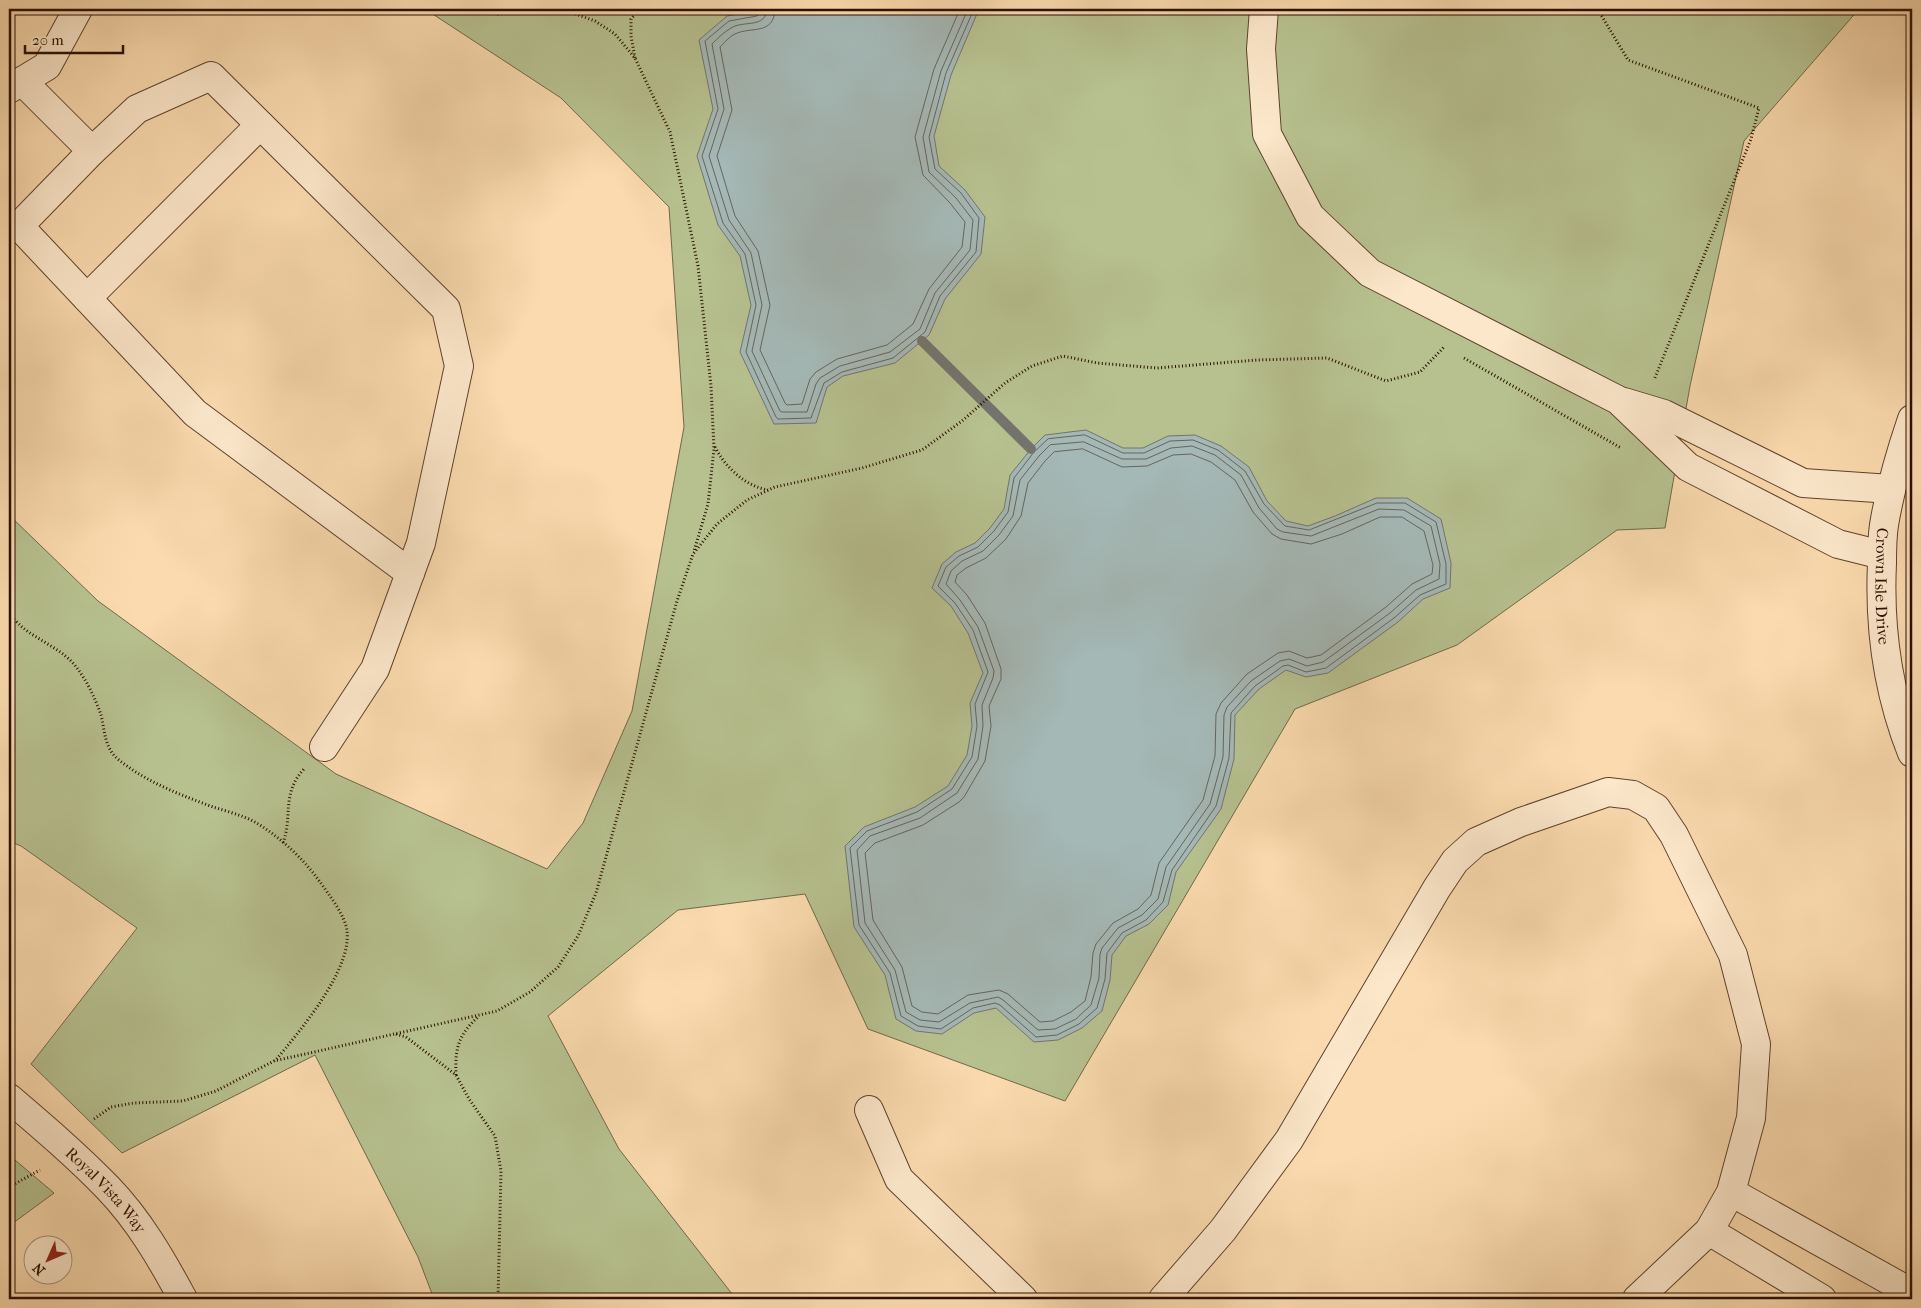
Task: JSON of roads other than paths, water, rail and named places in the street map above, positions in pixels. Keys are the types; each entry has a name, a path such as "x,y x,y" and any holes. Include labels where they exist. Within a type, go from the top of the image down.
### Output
{"street":[{"path":"78,9 47,66 16,85 92,151"},
{"path":"1264,9 1261,49 1267,134 1310,216 1370,273 1618,400 1664,414 1803,483 1891,489"},
{"path":"324,747 375,669 422,543 459,366 446,309 211,76 137,109 92,151 19,226 195,413 410,573"},
{"path":"87,298 260,125"},
{"path":"1618,400 1688,467 1838,544 1882,555"},
{"name":"Crown Isle Drive","path":"1912,419 1897,460 1883,527 1881,588 1886,659 1904,731 1912,753"},
{"path":"1163,1299 1223,1230 1289,1140 1437,888 1456,861 1476,842 1521,822 1608,792 1633,795 1656,808 1674,836 1733,955 1756,1044 1751,1118 1731,1192 1709,1231 1637,1299"},
{"name":"Royal Vista Way","path":"9,1098 64,1145 110,1189 154,1247 183,1299"},
{"path":"869,1110 899,1179 1023,1299"},
{"path":"1731,1192 1912,1294"},
{"path":"1709,1231 1822,1299"}],"water":[{"path":"769,9 979,9 951,75 934,136 939,166 965,190 985,217 981,254 945,299 929,335 895,363 843,376 827,387 816,423 774,424 740,352 751,305 740,256 718,225 697,156 713,109 699,40 727,16"},
{"path":"1086,430 1123,448 1143,448 1168,436 1195,435 1221,446 1249,467 1267,501 1286,521 1308,526 1376,498 1407,498 1441,519 1451,563 1450,588 1423,599 1398,622 1328,673 1306,677 1286,670 1259,689 1235,715 1234,759 1221,809 1176,872 1168,905 1149,924 1126,936 1112,955 1110,980 1102,1011 1082,1028 1058,1040 1034,1042 996,1008 974,1013 942,1034 916,1031 896,1019 885,975 854,927 845,846 864,827 915,807 948,786 967,755 972,726 970,703 983,673 968,633 951,606 932,588 942,564 956,552 975,543 990,528 1004,509 1010,475 1031,449 1045,435"}],"waterway":[{"path":"922,341 1031,449"}]}
